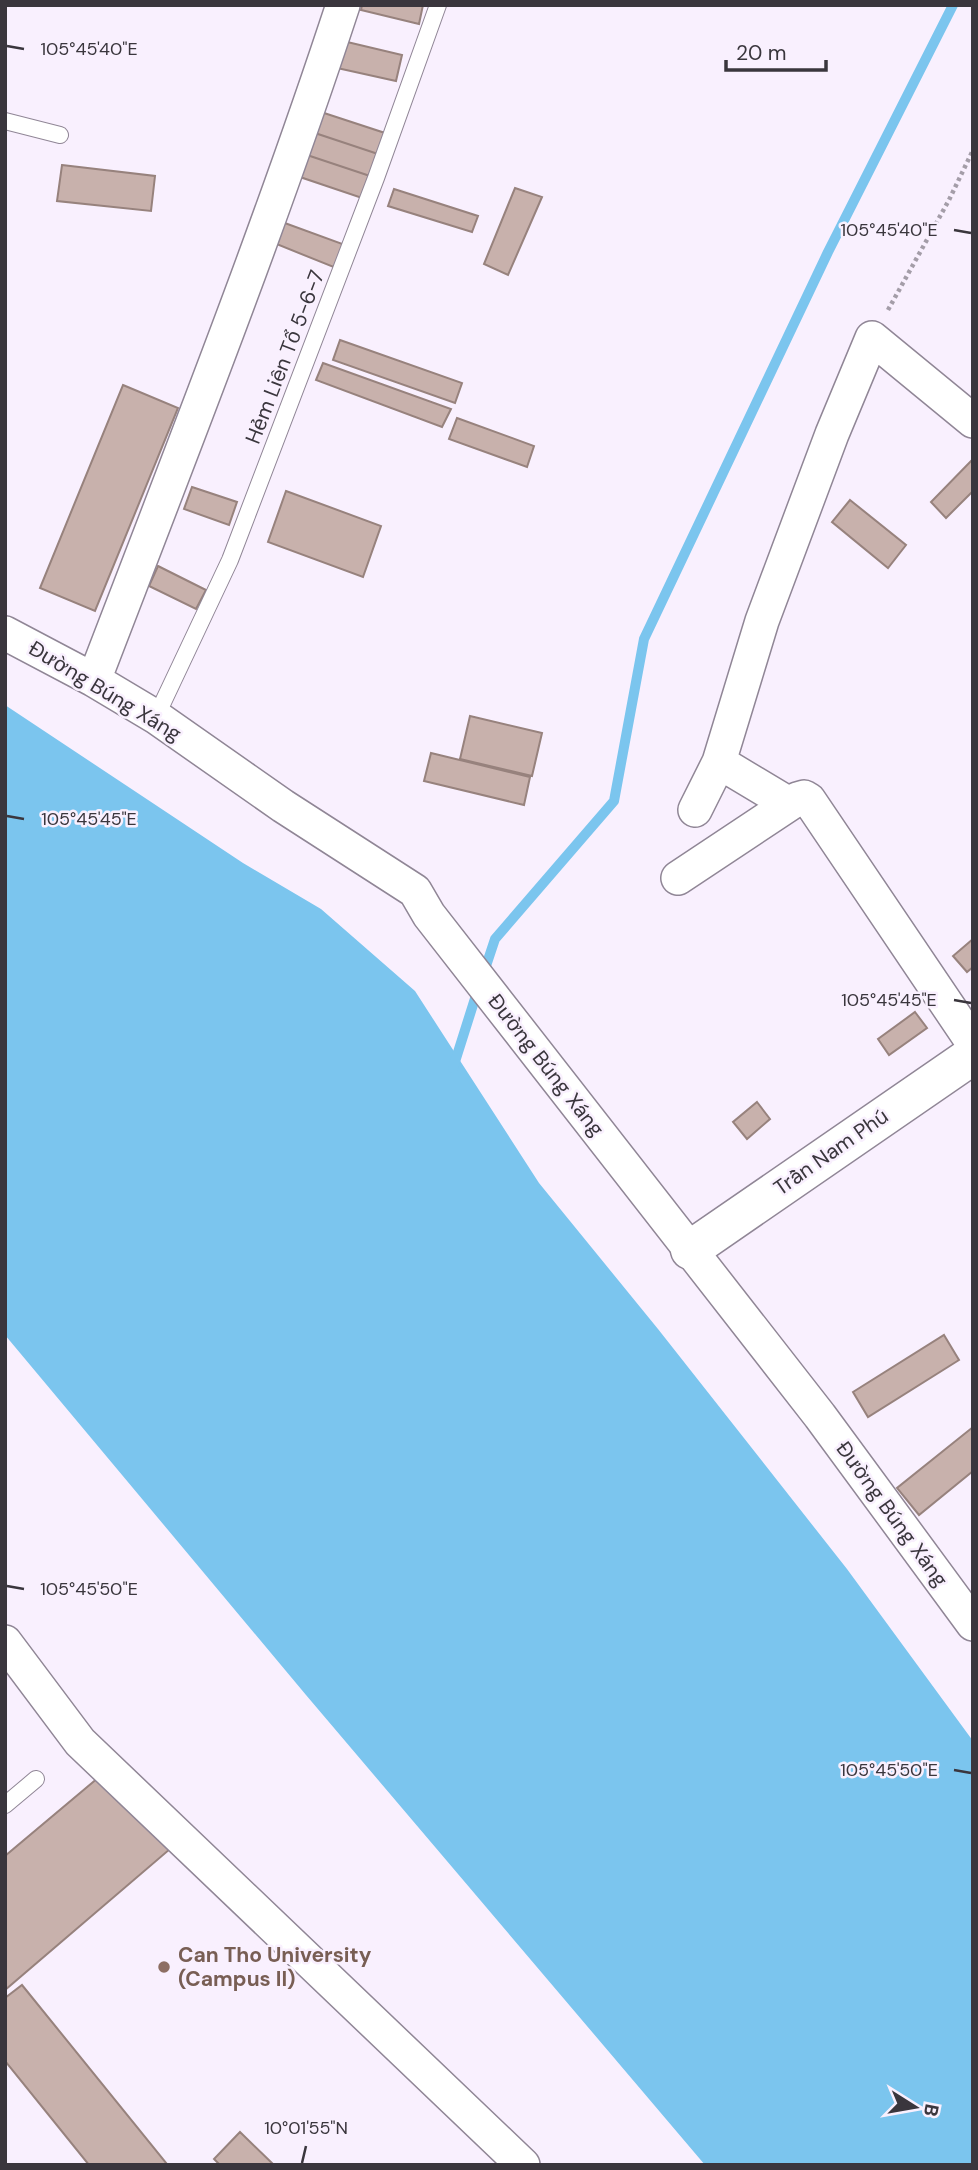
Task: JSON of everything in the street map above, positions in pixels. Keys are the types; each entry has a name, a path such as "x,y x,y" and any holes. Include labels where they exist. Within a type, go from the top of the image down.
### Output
{"street":[{"path":"94,680 236,310 343,5"},
{"path":"695,810 719,762 762,621 832,434 872,338 973,421"},
{"name":"Đường Búng Xáng","path":"5,633 94,680 156,717 283,806 415,891 429,915 820,1416 973,1623"},
{"path":"719,762 789,804"},
{"path":"678,878 789,804 804,797 809,800 973,1043"},
{"name":"Trần Nam Phú","path":"690,1250 973,1055"},
{"path":"5,1642 80,1742 523,2165"}],"lane":[{"name":"Hẻm Liên Tổ 5-6-7","path":"156,717 230,560 376,178 438,5"},
{"path":"5,121 60,135"},
{"path":"5,1805 36,1779"}],"path":[{"path":"872,338 949,201 973,150"}],"water":[{"path":"5,705 243,863 321,909 415,991 539,1183 847,1569 973,1741 973,2165 705,2165 5,1335"}],"building":[{"path":"362,5 423,5 419,24 361,10"},
{"path":"343,41 402,55 396,81 337,68"},
{"path":"321,112 388,134 381,155 315,133"},
{"path":"315,133 381,155 373,177 307,155"},
{"path":"307,155 373,177 365,199 300,177"},
{"path":"62,165 155,176 151,211 57,201"},
{"path":"515,188 542,197 508,275 484,264"},
{"path":"394,189 478,216 472,232 388,206"},
{"path":"282,222 348,246 341,270 274,243"},
{"path":"340,340 462,383 455,403 333,360"},
{"path":"323,363 451,409 442,427 316,380"},
{"path":"123,385 178,408 95,611 40,588"},
{"path":"457,418 534,446 527,467 449,439"},
{"path":"973,459 973,491 946,518 931,502"},
{"path":"192,487 237,502 229,525 184,509"},
{"path":"286,491 381,526 363,577 268,542"},
{"path":"850,500 906,545 888,568 832,522"},
{"path":"158,566 206,590 196,609 149,586"},
{"path":"470,716 542,733 532,776 460,759"},
{"path":"431,753 530,777 524,805 424,781"},
{"path":"973,939 973,967 967,972 953,956"},
{"path":"915,1012 927,1028 889,1055 878,1039"},
{"path":"757,1102 770,1119 747,1139 733,1122"},
{"path":"944,1335 959,1360 868,1417 853,1392"},
{"path":"973,1427 973,1471 919,1515 897,1488"},
{"path":"105,1772 170,1849 5,1990 5,1856"},
{"path":"22,1985 167,2165 89,2165 5,2061 5,1998"},
{"path":"240,2132 274,2165 220,2165 214,2159"}],"waterway":[{"path":"483,975 495,939 614,801 644,639 828,252 953,5"},
{"path":"453,1068 478,989"}],"place":[{"name":"Can Tho University (Campus II)","path":"164,1967"}]}
